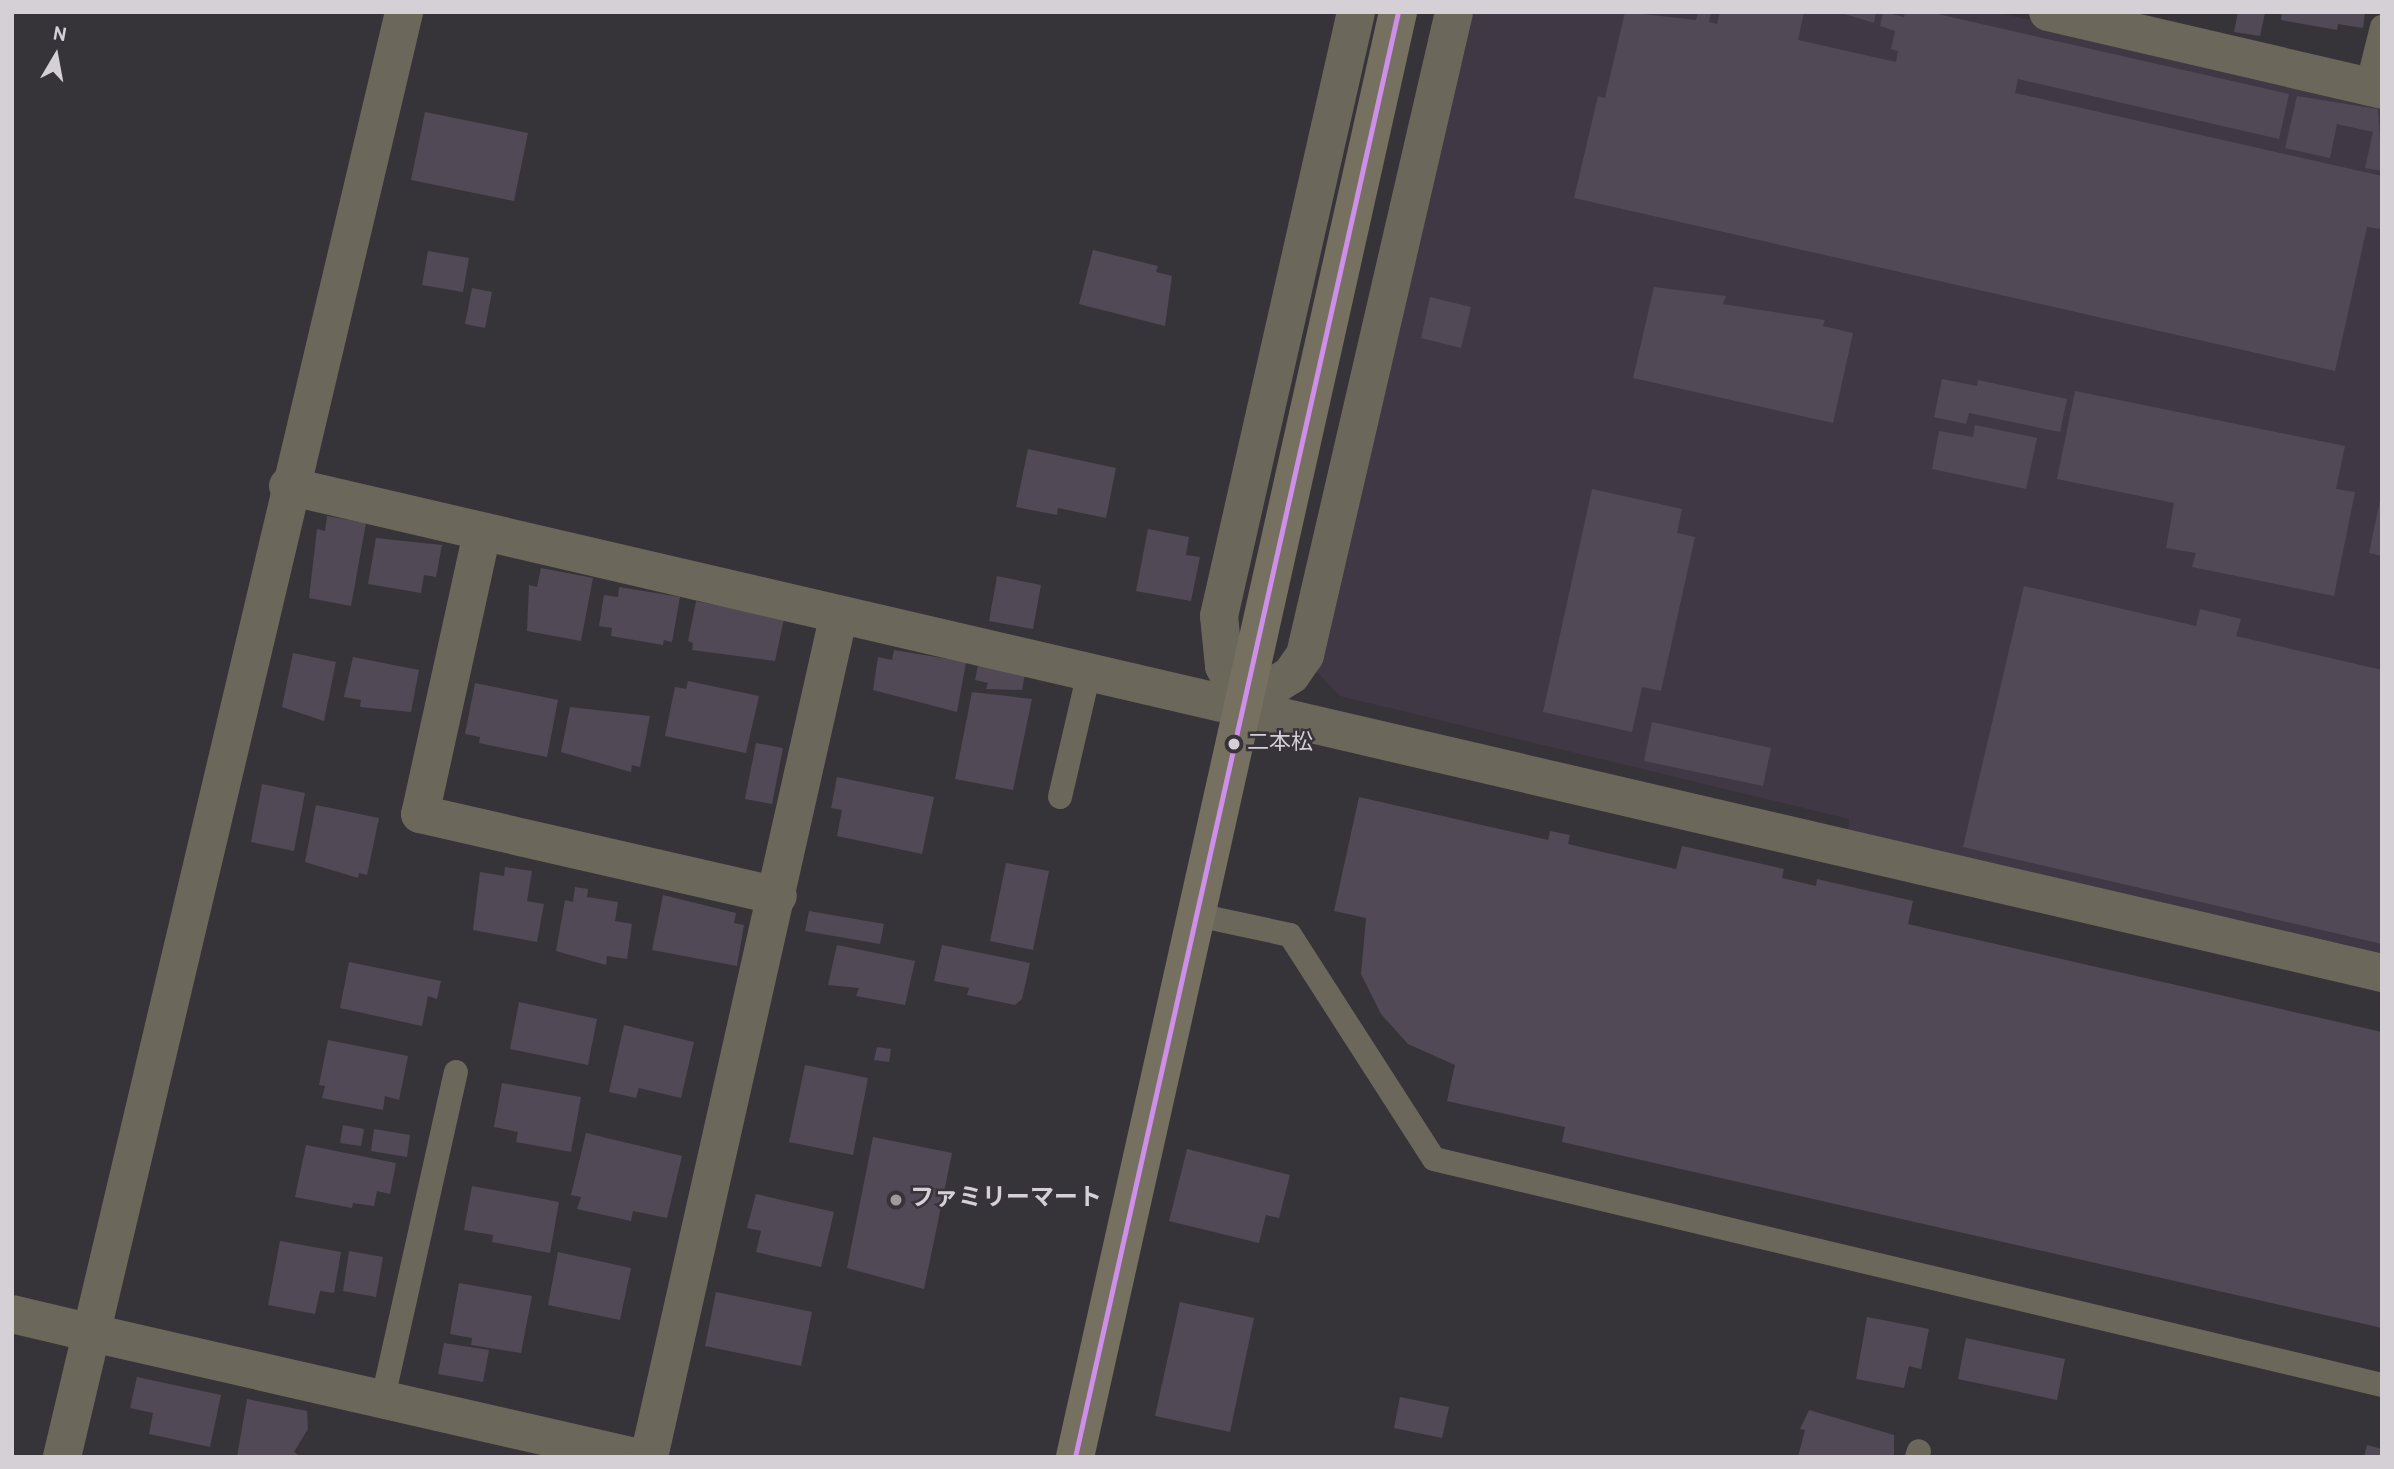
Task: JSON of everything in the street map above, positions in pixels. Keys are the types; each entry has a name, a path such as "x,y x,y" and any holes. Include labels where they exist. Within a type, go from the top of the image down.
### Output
{"main road":[{"path":"1075,1457 1398,12"}],"street":[{"path":"62,1457 88,1332 195,908 288,486 404,12"},
{"path":"1244,705 1224,666 1219,616 1356,12"},
{"path":"1244,705 1292,675 1305,655 1454,12"},
{"path":"2048,12 2143,23 2374,88"},
{"path":"288,486 838,618 1244,705 2382,973"},
{"path":"482,533 420,814 778,896"},
{"path":"649,1457 778,896 838,618"},
{"path":"12,1314 635,1457"}],"lane":[{"path":"2374,88 2382,27"},
{"path":"1060,797 1090,671"},
{"path":"1197,915 1290,935 1434,1159 2382,1385"},
{"path":"383,1398 456,1072"}],"shaded area":[{"path":"1468,12 1995,12 2382,102 2382,953 1848,830 1849,819 1340,696 1316,671"}],"building":[{"path":"1625,12 1696,20 1698,12 1711,12 1709,22 1717,24 1720,12 1804,12 1798,40 1896,62 1898,51 1891,49 1895,31 1880,26 1883,12 1904,17 1905,12 1929,12 2289,94 2279,139 2018,79 2015,93 2382,176 2382,229 2367,227 2335,371 1574,198 1598,96 1605,98"},
{"path":"1838,12 1876,12 1874,23"},
{"path":"2238,12 2265,13 2260,36 2234,32"},
{"path":"2282,12 2365,12 2363,28 2338,24 2337,30 2281,20"},
{"path":"2297,96 2378,109 2382,171 2365,168 2373,132 2337,124 2330,158 2285,148"},
{"path":"425,112 528,133 514,201 411,180"},
{"path":"1093,250 1158,266 1156,272 1172,276 1165,326 1079,304"},
{"path":"428,251 469,258 463,292 422,285"},
{"path":"1654,287 1726,296 1723,304 1825,320 1823,326 1853,333 1833,423 1633,378"},
{"path":"472,288 492,292 485,328 465,324"},
{"path":"1430,297 1471,307 1461,348 1421,338"},
{"path":"1942,379 1977,386 1978,380 2067,399 2060,432 1969,413 1966,424 1934,417"},
{"path":"2075,391 2345,446 2336,489 2355,492 2334,596 2192,567 2196,553 2166,548 2174,503 2057,479"},
{"path":"1975,425 2037,438 2026,489 1932,469 1939,431 1973,437"},
{"path":"1028,449 1116,468 1106,518 1058,508 1057,515 1016,507"},
{"path":"1592,489 1682,509 1677,533 1695,537 1661,691 1642,687 1632,732 1543,712"},
{"path":"2382,496 2382,556 2369,553"},
{"path":"327,516 366,523 351,606 309,598 317,529 325,531"},
{"path":"1148,529 1189,537 1186,555 1200,557 1191,601 1136,591"},
{"path":"376,538 442,545 436,577 424,575 421,593 368,584"},
{"path":"541,568 593,578 581,641 527,631 529,585 537,587"},
{"path":"997,576 1041,585 1033,629 989,621"},
{"path":"2024,586 2196,626 2200,609 2241,619 2236,636 2382,670 2382,944 1963,847"},
{"path":"619,587 680,597 672,642 664,640 663,645 611,636 612,628 599,626 604,595 618,597"},
{"path":"696,601 784,619 775,661 692,650 693,643 688,641"},
{"path":"894,650 966,662 957,712 873,690 878,657 892,660"},
{"path":"293,653 336,662 324,721 282,707"},
{"path":"353,657 419,670 411,712 360,707 361,700 344,697"},
{"path":"978,665 1025,674 1022,690 986,689 988,683 975,680"},
{"path":"688,681 759,696 746,753 665,736 675,687 686,689"},
{"path":"475,683 558,700 547,757 479,743 480,737 465,734"},
{"path":"972,692 1032,699 1013,790 955,779"},
{"path":"570,707 650,716 640,767 632,765 631,772 561,752"},
{"path":"1652,722 1771,748 1763,786 1644,761"},
{"path":"756,743 783,748 772,804 745,799"},
{"path":"837,777 934,797 922,854 837,836 842,810 831,808"},
{"path":"262,784 305,793 294,851 251,842"},
{"path":"1359,797 1548,840 1550,831 1570,835 1568,844 1676,869 1682,846 1784,869 1782,878 1816,886 1817,879 1913,901 1908,924 2382,1032 2382,1328 1562,1142 1565,1127 1447,1101 1455,1065 1408,1044 1381,1014 1361,974 1366,918 1334,911"},
{"path":"316,805 379,818 367,875 359,873 358,878 305,862"},
{"path":"1006,863 1049,871 1033,950 990,941"},
{"path":"505,867 532,871 527,901 544,904 537,942 473,930 480,872 504,876"},
{"path":"575,887 588,889 587,897 618,902 615,921 632,924 627,959 607,956 606,965 556,951 565,900 573,902"},
{"path":"663,895 736,913 734,923 744,925 737,966 652,950"},
{"path":"809,911 884,924 880,944 805,931"},
{"path":"837,945 915,961 905,1005 856,996 859,988 828,985"},
{"path":"942,945 1030,963 1022,999 1015,1005 967,995 969,988 934,981"},
{"path":"349,962 441,981 437,999 428,996 422,1026 340,1008"},
{"path":"519,1002 597,1019 588,1065 510,1049"},
{"path":"624,1025 694,1042 681,1098 639,1088 636,1098 609,1092"},
{"path":"328,1040 408,1056 399,1100 385,1096 383,1110 322,1098 325,1086 319,1085"},
{"path":"877,1047 891,1049 889,1062 874,1060"},
{"path":"805,1065 868,1078 853,1155 789,1142"},
{"path":"502,1083 581,1097 571,1152 516,1142 518,1132 494,1127"},
{"path":"343,1125 364,1129 361,1146 340,1143"},
{"path":"374,1129 410,1135 407,1157 371,1151"},
{"path":"586,1133 682,1156 667,1218 633,1211 631,1221 577,1209 581,1197 571,1195"},
{"path":"873,1137 952,1153 924,1289 847,1268"},
{"path":"306,1145 396,1163 390,1194 377,1191 374,1206 353,1203 352,1208 295,1197"},
{"path":"1187,1149 1290,1175 1279,1218 1266,1215 1259,1243 1169,1221"},
{"path":"472,1186 559,1202 550,1253 492,1242 493,1235 464,1230"},
{"path":"756,1194 834,1212 821,1267 756,1252 761,1231 747,1228"},
{"path":"280,1241 341,1252 334,1293 320,1291 315,1314 268,1305"},
{"path":"349,1251 383,1257 376,1297 343,1291"},
{"path":"558,1252 631,1268 620,1320 548,1305"},
{"path":"459,1283 532,1296 521,1353 471,1345 472,1338 450,1334"},
{"path":"716,1292 812,1312 801,1366 705,1346"},
{"path":"1180,1302 1254,1318 1230,1432 1155,1416"},
{"path":"1867,1317 1929,1329 1921,1369 1909,1366 1904,1388 1856,1379"},
{"path":"1966,1338 2065,1359 2057,1400 1958,1379"},
{"path":"444,1343 489,1350 483,1382 438,1374"},
{"path":"137,1377 221,1395 210,1447 149,1434 153,1413 130,1408"},
{"path":"1400,1397 1449,1407 1442,1438 1394,1428"},
{"path":"247,1399 307,1411 308,1429 294,1452 301,1457 237,1457"},
{"path":"1809,1410 1894,1435 1894,1457 1798,1457 1805,1430 1800,1429"},
{"path":"2367,1445 2382,1449 2382,1457 2364,1457"}],"transit line":[{"path":"1075,1457 1398,12"}],"place":[{"name":"二本松","path":"1234,744"},
{"name":"ファミリーマート","path":"896,1200"}]}
